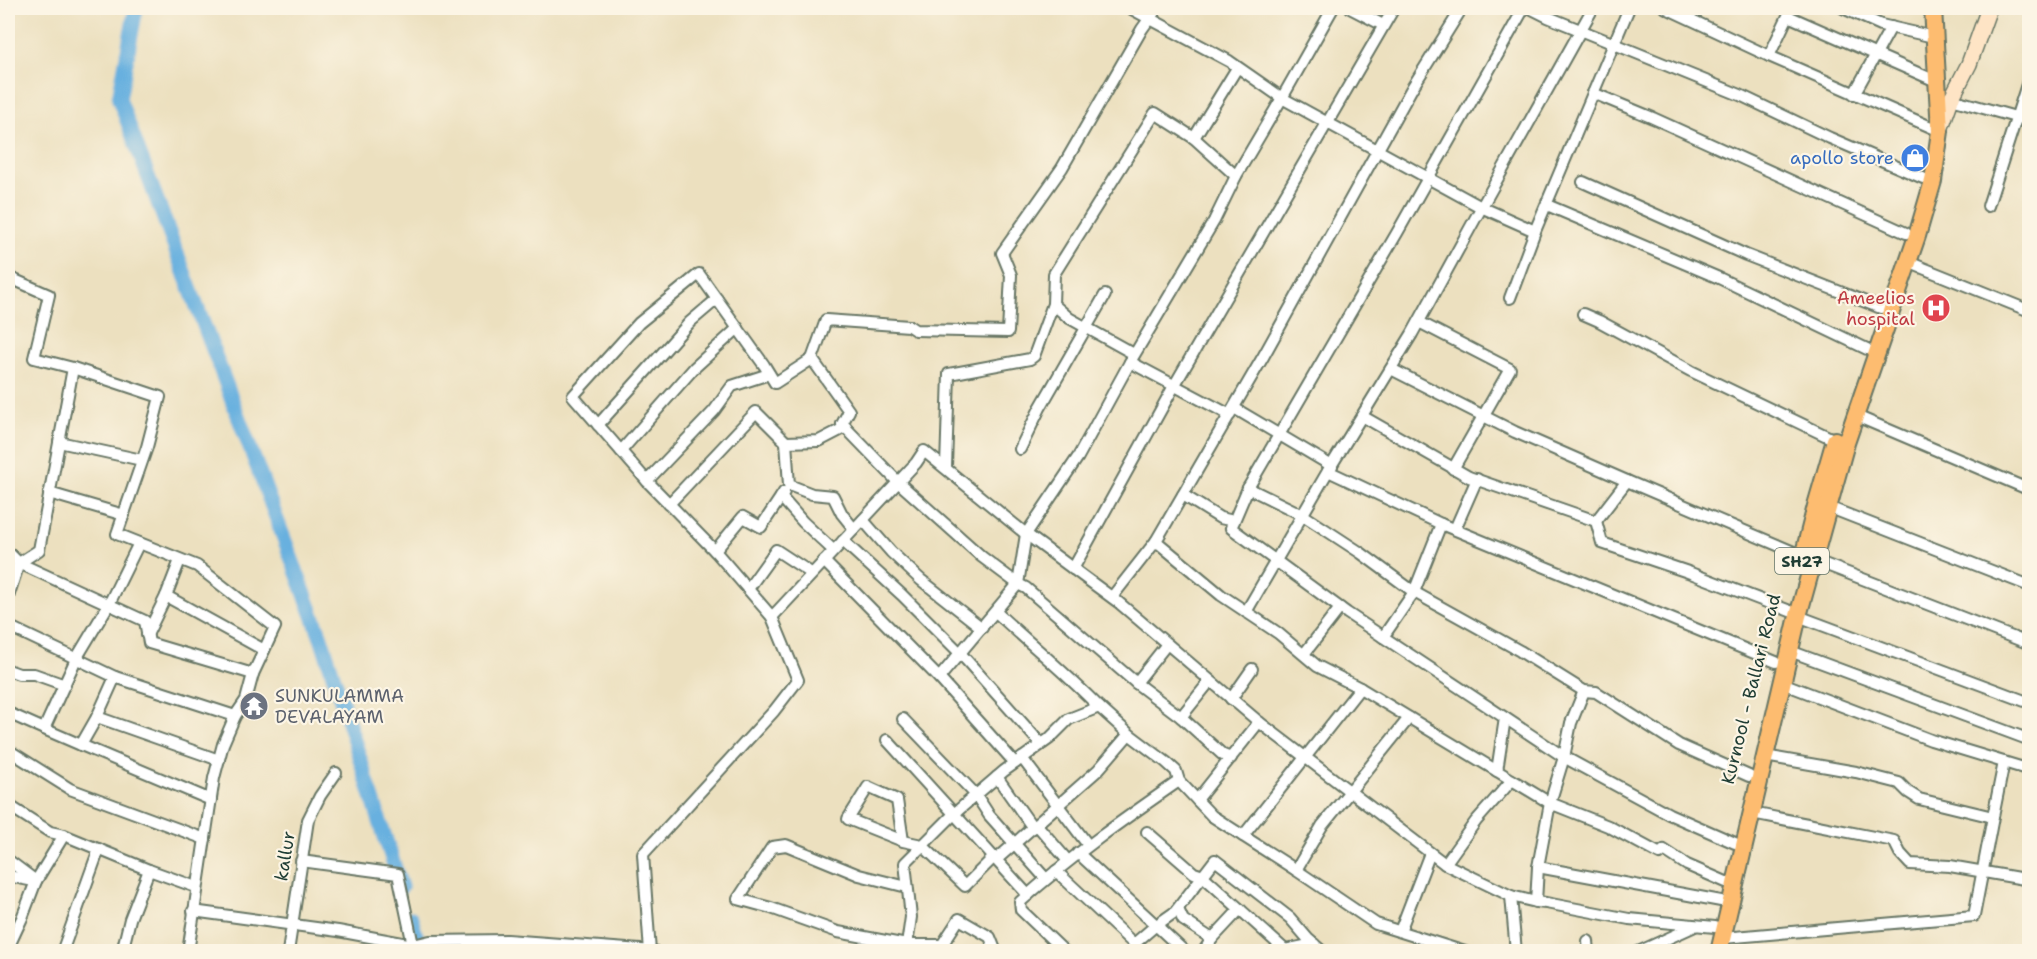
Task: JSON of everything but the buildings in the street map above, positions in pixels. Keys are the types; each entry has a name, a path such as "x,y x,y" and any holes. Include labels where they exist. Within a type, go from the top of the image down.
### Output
{"main road":[{"name":"Kurnool - Ballari Road","path":"1808,558 1828,507 1854,415 1908,262 1933,181 1940,131 1933,8"},
{"path":"1940,131 1951,99 1969,64 1989,8"},
{"name":"Kurnool - Ballari Road","path":"1719,939 1721,901 1749,776 1776,662 1794,614 1835,440 1940,131"},
{"name":"Kurnool - Ballari Road","path":"1709,951 1719,939 1752,813 1790,651 1794,614"}],"street":[{"path":"1130,8 1229,62 1282,98 1481,207 1535,231"},
{"path":"193,912 338,931 411,948 430,941 507,940 652,951 642,854 774,711 798,680 772,617 715,551 647,481 573,396 639,323 699,274 775,383 812,359 826,320 909,326 915,330 1008,332 1011,275 1002,253 1062,168 1142,29 1157,8"},
{"path":"939,678 1018,584 1026,534 1078,457 1132,358 1214,221 1236,176 1334,8"},
{"path":"1350,8 1383,26"},
{"path":"1073,569 1174,386 1394,8"},
{"path":"1112,597 1156,541 1232,412 1412,88 1462,8"},
{"path":"1524,8 1248,489 1231,528 1340,608 1564,757 1669,814 1735,843"},
{"path":"1530,8 1740,95 1830,138 1923,178"},
{"path":"1246,612 1419,322 1593,8"},
{"path":"1510,298 1535,231 1629,8"},
{"path":"1666,8 1940,131"},
{"path":"1843,8 1881,25 1934,37"},
{"path":"1769,56 1788,16 1936,81"},
{"path":"1854,94 1891,27"},
{"path":"1194,138 1237,68"},
{"path":"1988,206 2030,75"},
{"path":"1593,93 1906,233"},
{"path":"1951,99 2030,121"},
{"path":"946,467 949,374 1030,359 1034,356 1053,304 1054,274 1155,113 1194,138 1236,176"},
{"path":"1583,182 1746,255 1881,308"},
{"path":"1547,205 1719,278 1867,349"},
{"path":"1908,262 2030,311"},
{"path":"8,277 49,295 34,358 73,368 160,398 117,534 197,566 275,627 253,674 246,700 235,716 223,744 196,887 188,951"},
{"path":"1020,449 1040,408 1105,295"},
{"path":"598,425 690,322 717,299"},
{"path":"1053,304 1069,318 1174,386 1279,435 1330,469 1441,524 1776,662"},
{"path":"1583,314 1691,371 1835,440"},
{"path":"1419,322 1510,369 1453,469"},
{"path":"621,451 694,368 738,328"},
{"path":"812,359 849,411 842,423 898,482 982,557 1026,588 1136,683 1181,717 1215,749 1231,759"},
{"path":"8,597 19,563 39,550 73,368"},
{"path":"1391,369 1515,432 1627,481 1808,558 2030,644"},
{"path":"647,481 714,411 732,387 770,374"},
{"path":"669,504 756,412 786,442 789,485 761,527 743,517 715,551"},
{"path":"1854,415 2030,490"},
{"path":"1362,416 1453,469 1596,521"},
{"path":"786,442 819,441 846,427"},
{"path":"59,442 142,460"},
{"path":"772,617 924,451 1026,534 1112,597 1259,722 1445,864 1511,896 1629,919 1697,926 1719,939 1974,916 2004,762"},
{"path":"1455,529 1477,479"},
{"path":"1596,521 1627,481"},
{"path":"789,485 812,494 833,496 842,514 854,529"},
{"path":"1248,489 1303,515 1361,553 1414,592 1520,651 1584,691 1596,692 1679,745 1749,776"},
{"path":"49,493 124,515"},
{"path":"1183,495 1220,518 1234,521"},
{"path":"781,496 803,522 833,550"},
{"path":"1828,507 2030,586"},
{"path":"863,520 891,552 921,580 982,628"},
{"path":"1596,521 1602,543 1688,572 2030,704"},
{"path":"1383,637 1414,592 1441,524"},
{"path":"843,541 902,595 960,654 1041,744"},
{"path":"1156,541 1221,595 1278,633 1317,666 1360,688 1550,803 1608,826 1660,854 1664,850 1687,865 1726,882"},
{"path":"44,729 76,659 109,604 138,543"},
{"path":"748,589 776,550 811,573"},
{"path":"8,552 19,563 145,621 149,643 253,674"},
{"path":"147,635 180,560"},
{"path":"824,561 1018,760 1088,845"},
{"path":"166,596 264,650"},
{"path":"1304,654 1340,608"},
{"path":"996,612 1042,656 1066,673 1129,734 1176,771 1179,781 1212,816 1376,924 1465,951"},
{"path":"8,626 116,676 235,716"},
{"path":"1136,683 1167,644"},
{"path":"1790,651 2030,740"},
{"path":"1231,699 1252,669"},
{"path":"8,670 18,674 34,674 65,685"},
{"path":"81,745 116,676"},
{"path":"1181,717 1210,681"},
{"path":"1782,683 1931,740 2030,770"},
{"path":"1243,836 1360,688"},
{"path":"1536,902 1539,867 1550,803 1564,757 1571,723 1584,691"},
{"path":"907,945 911,916 905,863 955,813 1018,760 1070,719 1099,707"},
{"path":"8,713 211,800"},
{"path":"97,717 219,760"},
{"path":"1296,870 1322,826 1409,718"},
{"path":"1497,771 1505,718"},
{"path":"903,719 976,795 989,815 1046,879"},
{"path":"1197,800 1259,722"},
{"path":"903,841 897,800 868,787 848,819 903,841 922,845 965,886 1098,770 1129,734"},
{"path":"887,741 1028,895"},
{"path":"8,750 70,789 205,839"},
{"path":"1765,756 1856,772 1899,783 1919,799 1993,817"},
{"name":"kallur","path":"288,951 308,820 320,796 336,773"},
{"path":"997,777 1035,826 1068,861"},
{"path":"1445,864 1476,822 1512,780"},
{"path":"1065,951 1021,910 1020,902 1088,845 1179,781"},
{"path":"8,805 50,832 64,835 196,887"},
{"path":"1752,813 1894,841 1900,854 1910,864 1950,866 2030,880"},
{"path":"1148,832 1194,873 1203,876 1285,950 1307,945 1323,951"},
{"path":"14,951 8,948 36,881 64,835"},
{"path":"907,887 859,875 786,845 772,847 738,899 838,932 907,945 942,945 959,919 990,937 996,951"},
{"path":"62,951 99,849"},
{"path":"1078,853 1155,926 1185,951"},
{"path":"1400,931 1430,853"},
{"path":"8,860 36,881"},
{"path":"1056,870 1131,948 1178,909 1215,860 1290,918 1307,945"},
{"path":"301,861 398,873 411,948"},
{"path":"1539,867 1721,901"},
{"path":"122,951 130,919 149,870"},
{"path":"8,876 36,881"},
{"path":"1511,896 1516,951"},
{"path":"1178,909 1183,920 1212,939"},
{"path":"1203,951 1240,909"},
{"path":"1638,951 1697,926"}],"waterway":[{"path":"136,8 119,99 321,637 401,887"},
{"path":"411,918 421,952"}],"place":[{"name":"apollo store","path":"1915,158"},
{"name":"Ameelios hospital","path":"1936,308"},
{"name":"SUNKULAMMA DEVALAYAM","path":"254,706"}]}
